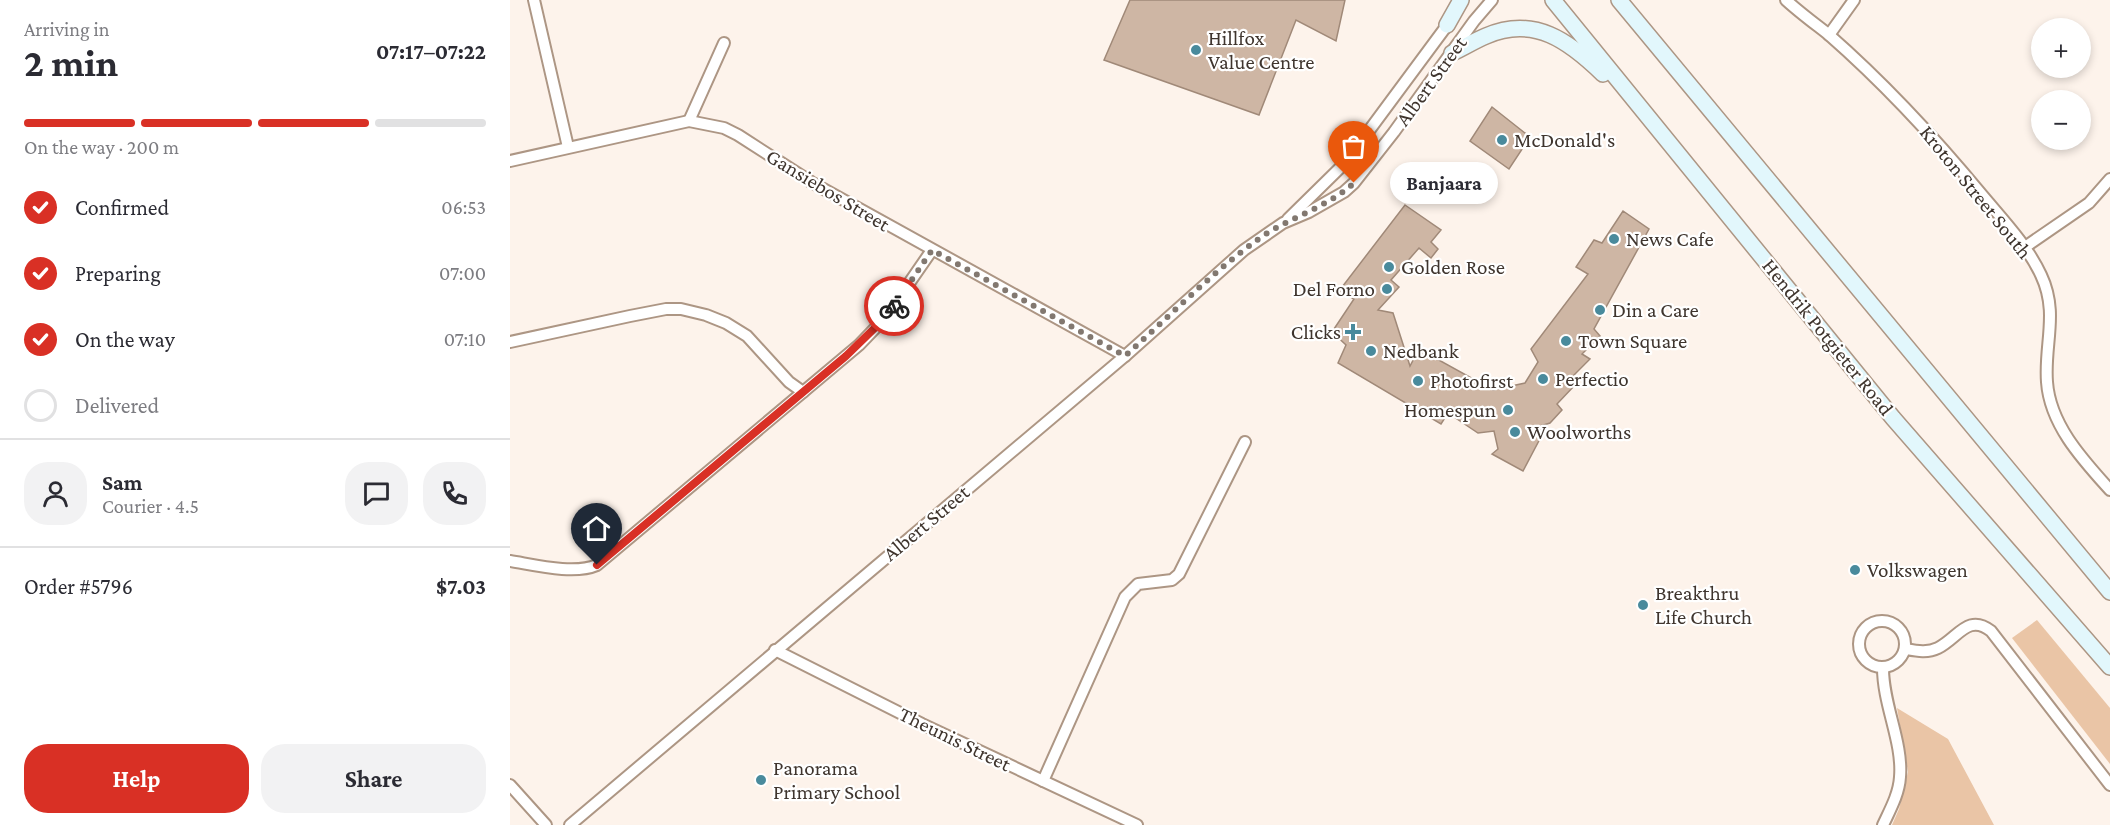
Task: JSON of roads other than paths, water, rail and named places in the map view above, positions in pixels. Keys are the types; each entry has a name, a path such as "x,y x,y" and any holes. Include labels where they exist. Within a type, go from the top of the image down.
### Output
{"main road":[{"path":"1447,25 1461,0"},
{"name":"Hendrik Potgieter Road","path":"1553,0 1893,418 2110,667"},
{"path":"1619,0 2110,592"},
{"path":"1452,53 1498,32 1522,28 1542,32 1573,47 1656,127"}],"street":[{"path":"534,0 568,147"},
{"name":"Albert Street","path":"1283,223 1345,164 1467,0"},
{"name":"Albert Street","path":"570,825 1125,356 1229,263 1261,237 1283,223 1325,204 1344,192 1354,183 1492,0"},
{"name":"Kroton Street South","path":"1786,0 1829,35 1930,132 2025,247 2042,277 2052,312 2047,383 2053,406 2062,428 2079,455 2110,490"},
{"path":"1829,35 1854,0"},
{"path":"689,121 724,43"},
{"name":"Gansiebos Street","path":"510,161 689,121 709,123 738,135 811,183 1125,356"},
{"path":"2025,247 2089,203 2110,179"},
{"path":"510,561 576,570 588,569 597,565 859,345 885,318 932,250"},
{"path":"510,342 666,309 681,309 726,323 747,336 789,382 803,392"},
{"path":"1043,781 1125,597 1138,584 1172,580 1179,574 1245,442"},
{"path":"1880,621 1894,624 1904,635 1905,649 1898,662 1883,668 1869,664 1861,653 1859,639 1867,627 1880,621"},
{"path":"1905,649 1929,651 1939,648 1968,626 1977,623 1984,625 2110,785"},
{"name":"Theunis Street","path":"775,650 922,724 1137,825"},
{"path":"1883,668 1883,683 1897,746 1900,776 1898,789 1883,825"},
{"path":"510,785 546,825"}],"place":[{"name":"Hillfox Value Centre","path":"1196,50"},
{"name":"McDonald's","path":"1502,140"},
{"name":"Banjaara","path":"1354,183"},
{"name":"News Cafe","path":"1614,239"},
{"name":"Golden Rose","path":"1389,267"},
{"name":"Del Forno","path":"1387,289"},
{"name":"Din a Care","path":"1600,310"},
{"name":"Clicks","path":"1353,332"},
{"name":"Town Square","path":"1566,341"},
{"name":"Nedbank","path":"1371,351"},
{"name":"Perfectio","path":"1543,379"},
{"name":"Photofirst","path":"1418,381"},
{"name":"Homespun","path":"1508,410"},
{"name":"Woolworths","path":"1515,432"},
{"name":"Volkswagen","path":"1855,570"},
{"name":"Breakthru Life Church","path":"1643,605"},
{"name":"Panorama Primary School","path":"761,780"}]}
